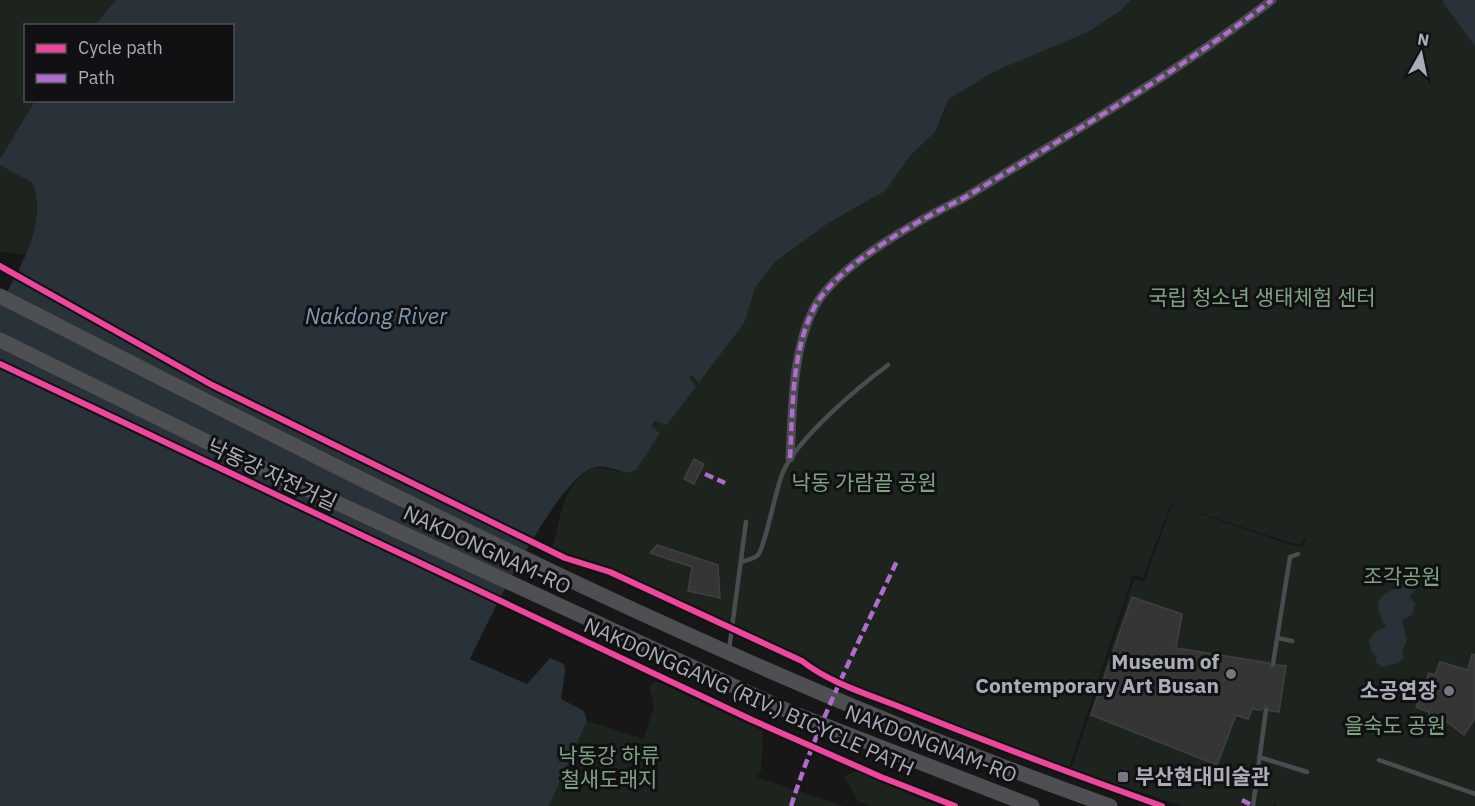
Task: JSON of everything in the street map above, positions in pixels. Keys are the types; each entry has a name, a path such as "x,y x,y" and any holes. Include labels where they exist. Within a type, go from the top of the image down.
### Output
{"main road":[{"name":"NAKDONGNAM-RO","path":"0,296 256,427 729,653 949,747 1110,806"},
{"name":"NAKDONGNAM-RO","path":"0,340 244,460 790,712 1032,806"}],"street":[{"path":"789,458 794,390 805,332 814,307 839,276 933,213 964,198 1150,85 1227,34 1272,0"}],"lane":[{"path":"741,562 756,557 762,548 768,520 789,458 840,406 888,365"},
{"path":"729,653 747,522"},
{"path":"1273,664 1290,557 1298,554"},
{"path":"1278,638 1292,641"},
{"path":"1253,806 1266,710"},
{"path":"1259,757 1307,772"},
{"path":"1379,760 1475,794"}],"green space":[{"path":"0,0 116,0 96,24 24,24 24,102 34,102 0,159"},
{"path":"1131,0 1475,0 1475,806 1275,806 1276,800 1273,806 1182,806 1071,769 1134,579 1144,582 1172,504 1288,544 1303,547 1306,539 1309,539 1305,538 1301,545 1290,543 1171,503 1143,578 1133,575 1069,768 1031,764 807,671 798,664 604,574 549,555 563,506 573,485 594,467 628,473 636,470 660,433 651,426 655,421 667,425 696,387 689,377 692,374 700,383 743,323 756,286 775,262 827,224 874,198 892,182 911,155 928,139 941,121 949,99 995,70 1088,32 1120,11"},
{"path":"0,165 27,177 36,190 38,210 35,231 24,255 0,251"},
{"name":"낙동강 하류 철새도래지","path":"656,681 763,731 761,771 757,777 844,806 549,806 587,721 644,739 654,706 649,687"},
{"path":"856,771 938,806 871,806 858,801 844,776"}],"water":[{"name":"Nakdong River","path":"116,0 1131,0 1120,11 1088,32 995,71 949,99 935,132 911,155 885,191 827,224 775,262 756,286 744,323 699,383 692,375 689,377 696,387 667,425 655,421 651,426 660,433 636,470 628,473 605,467 592,468 577,479 560,498 524,554 470,659 527,684 550,658 564,664 561,699 584,711 587,721 549,806 0,806 0,306 29,246 37,215 37,199 33,183 0,165 0,159 34,102 234,102 234,24 96,24"},
{"path":"1443,0 1475,0 1475,46 1444,4"},
{"path":"1409,571 1417,574 1418,581 1410,597 1415,604 1412,614 1402,621 1407,640 1402,651 1404,657 1398,663 1382,667 1375,661 1377,657 1372,653 1369,640 1375,632 1386,627 1379,612 1379,602 1385,594 1399,587 1403,575"}],"building":[{"path":"694,459 704,464 694,484 684,479"},
{"path":"657,545 718,565 720,598 688,591 692,567 650,553"},
{"name":"Museum of Contemporary Art Busan","path":"1132,597 1182,614 1176,648 1269,663 1272,668 1277,665 1286,666 1279,712 1270,711 1266,706 1261,710 1252,709 1248,719 1236,715 1217,765 1091,715"},
{"name":"소공연장","path":"1472,654 1475,655 1475,718 1464,735 1447,722 1429,717 1429,712 1416,707 1429,673 1435,675 1440,662 1468,670"}],"marked path":[{"path":"790,458 794,382 801,344 814,308 840,276 881,245 964,198 1159,79 1272,0"},
{"path":"705,474 725,483"},
{"path":"791,806 826,713 897,561"},
{"path":"1242,800 1253,806"}],"cycle path":[{"path":"0,266 212,385 565,558 610,572 802,661 813,669 852,688 1033,759 1162,806"},
{"name":"낙동강 자전거길","path":"0,364 752,720 881,777 955,806"}],"place":[{"name":"Museum of Contemporary Art Busan","path":"1231,674"},
{"name":"소공연장","path":"1449,691"},
{"name":"부산현대미술관","path":"1123,777"}],"park label":[{"name":"국립 청소년 생태체험 센터","path":"1262,298"},
{"name":"낙동 가람끝 공원","path":"864,483"},
{"name":"조각공원","path":"1402,577"},
{"name":"을숙도 공원","path":"1395,726"}]}
